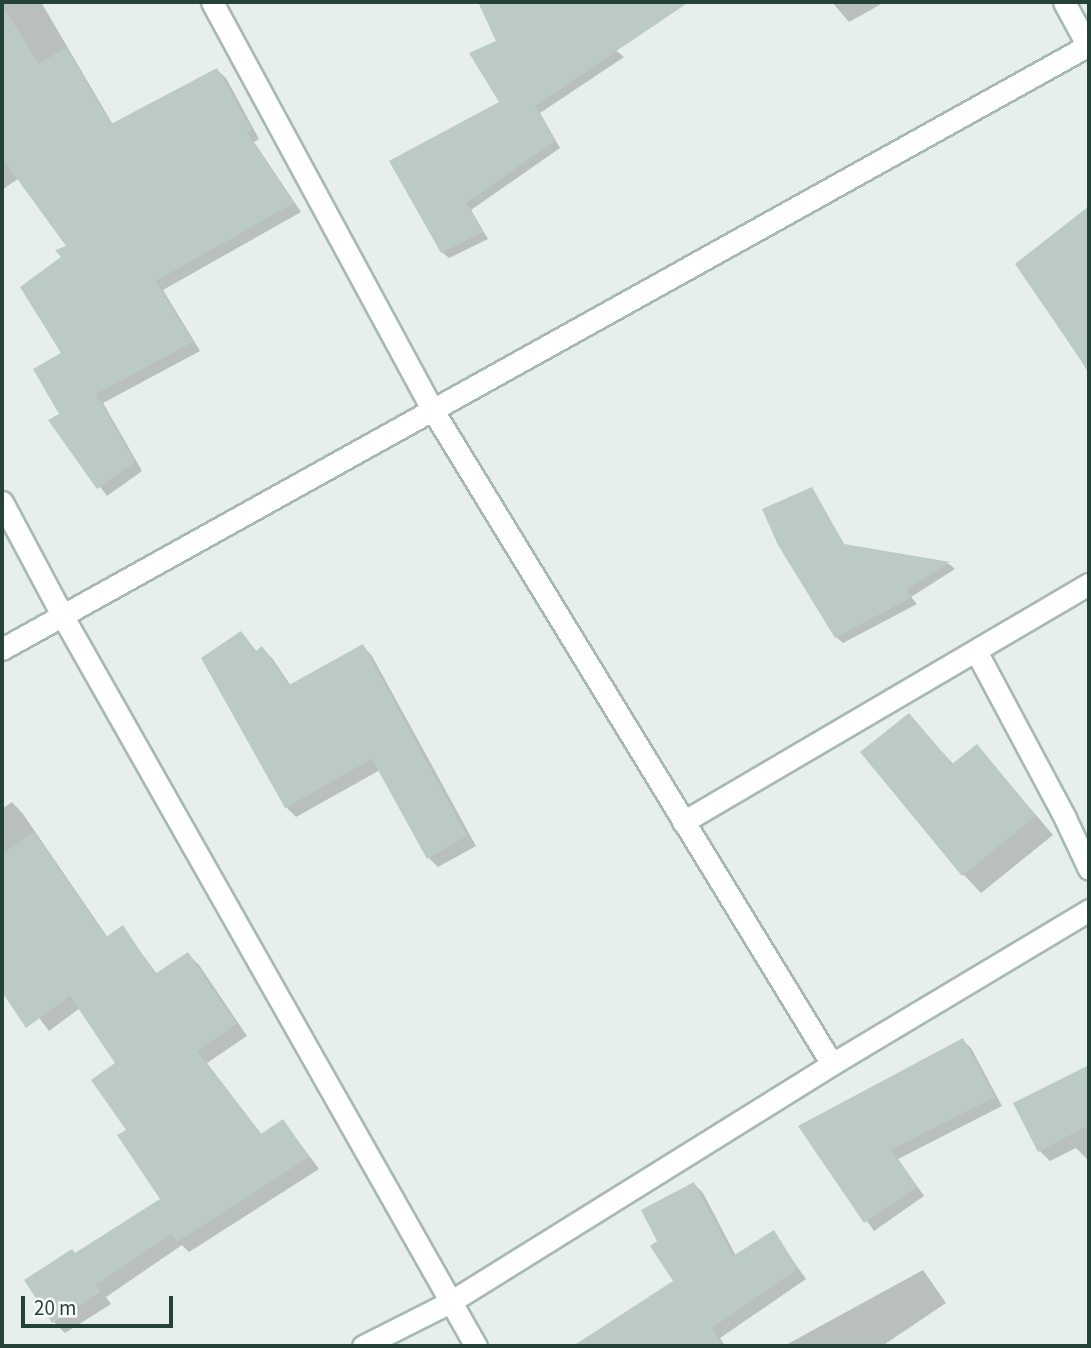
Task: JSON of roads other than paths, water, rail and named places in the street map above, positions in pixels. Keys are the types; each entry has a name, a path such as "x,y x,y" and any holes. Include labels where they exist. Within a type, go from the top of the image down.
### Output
{"street":[{"path":"212,2 432,409 832,1064"},
{"path":"2,649 1089,46 1064,2"},
{"path":"2,502 62,615 476,1346"},
{"path":"683,822 1089,584"},
{"path":"976,651 1066,818 1089,869"},
{"path":"363,1346 450,1302 832,1064 1089,909"}]}
